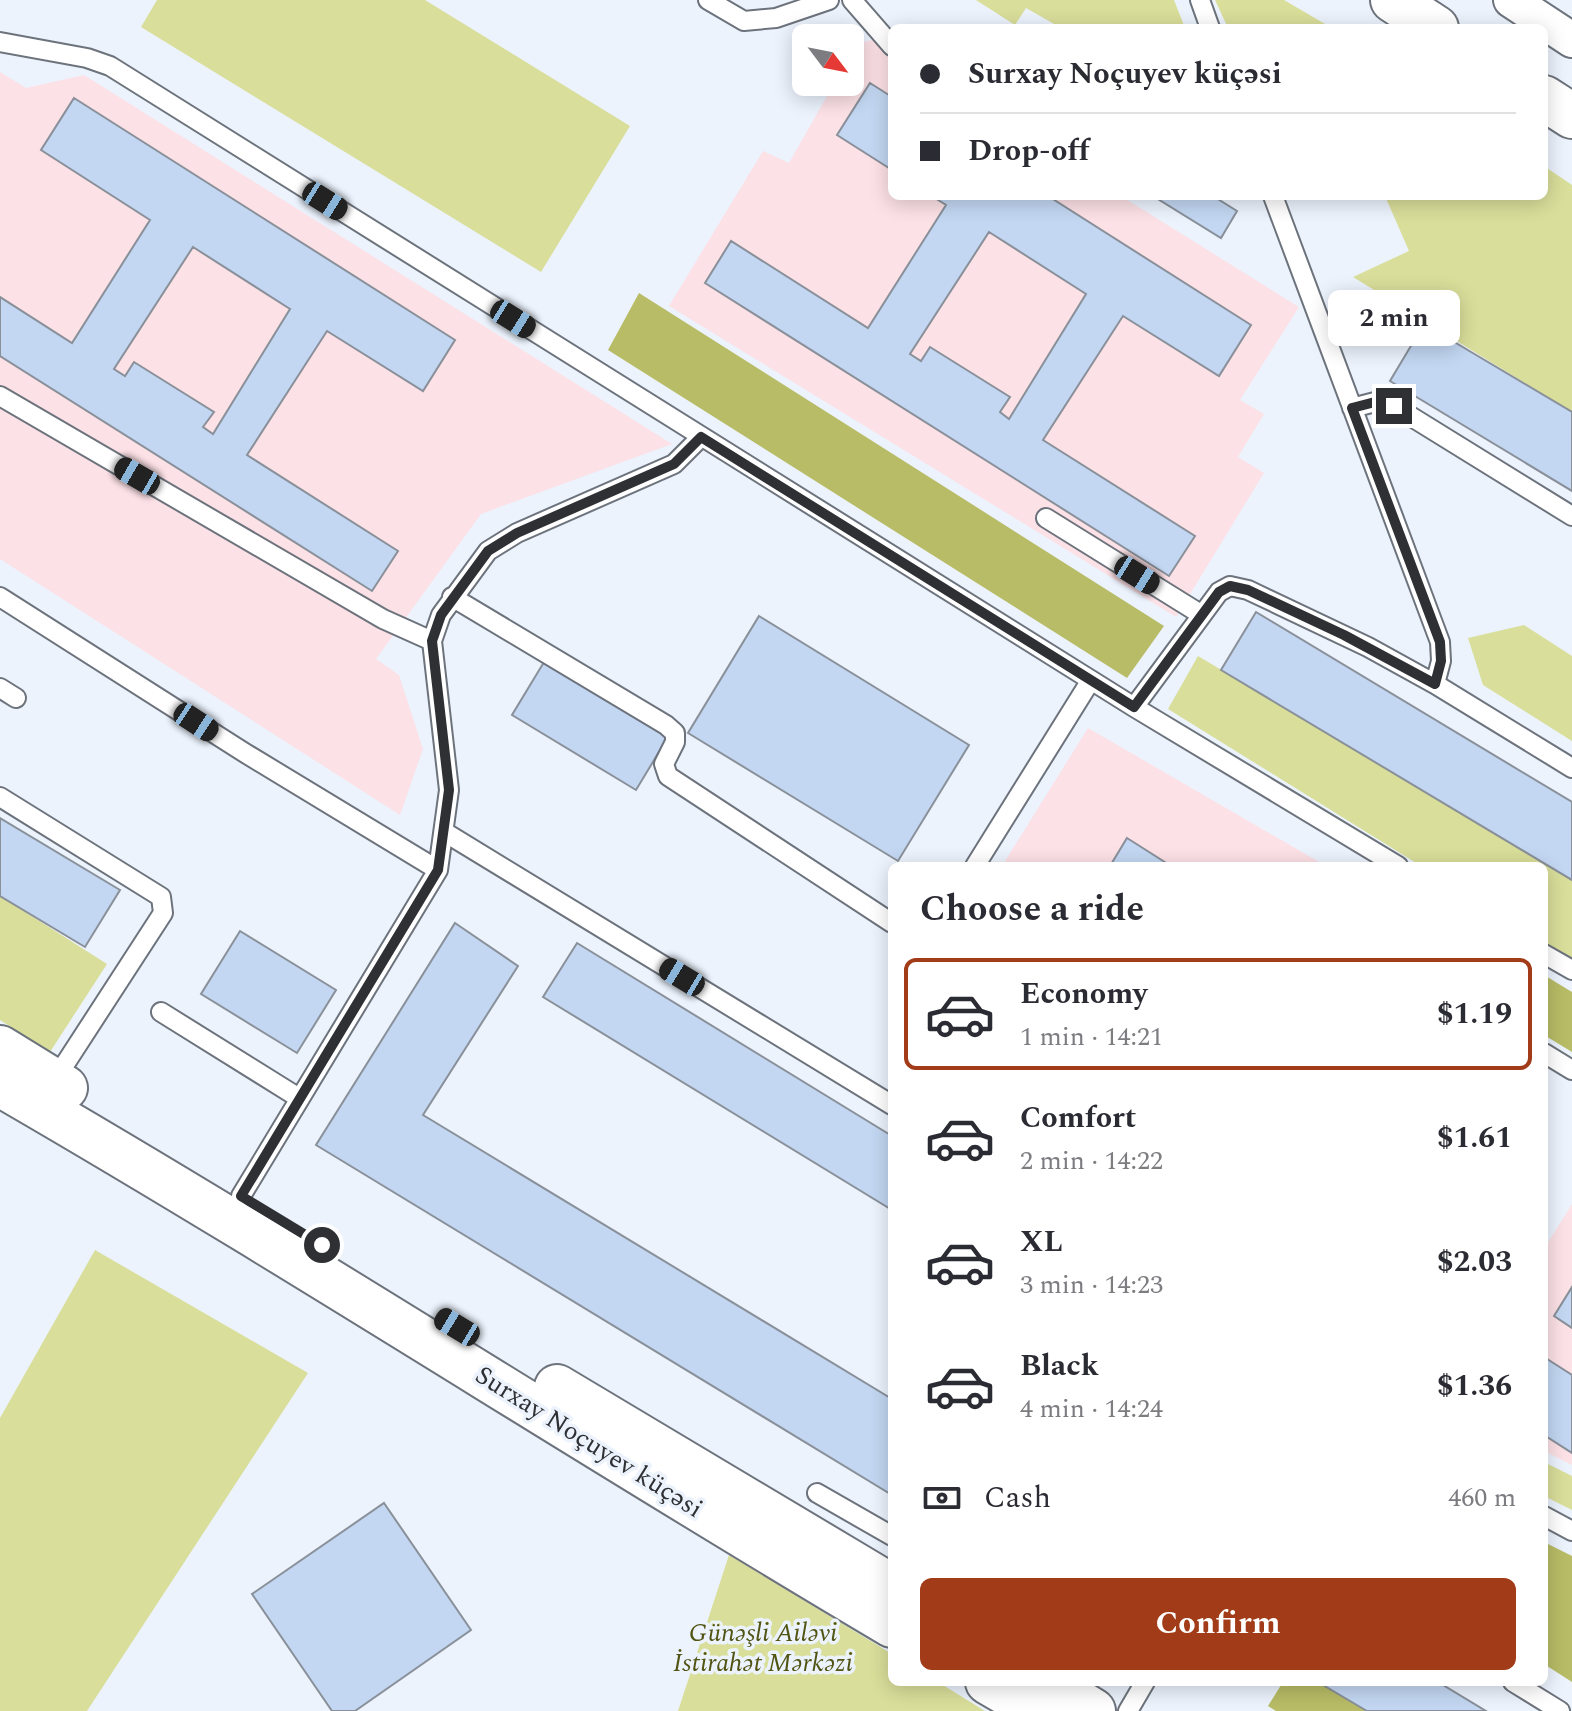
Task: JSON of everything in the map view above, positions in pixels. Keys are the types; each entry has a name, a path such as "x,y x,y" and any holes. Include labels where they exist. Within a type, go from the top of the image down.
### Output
{"street":[{"path":"1393,0 1430,24"},
{"path":"1511,0 1548,24"},
{"path":"1548,24 1572,40"},
{"path":"1548,101 1572,116"},
{"name":"Surxay Noçuyev küçəsi","path":"0,1048 888,1585"},
{"name":"Surxay Noçuyev küçəsi","path":"0,1084 225,1216 715,1520 888,1623"},
{"path":"995,1686 1038,1711"},
{"path":"1052,1686 1093,1711"}],"lane":[{"path":"708,0 744,21 776,18 829,0"},
{"path":"852,0 888,41"},
{"path":"1200,0 1209,24"},
{"path":"0,42 87,58 110,66 1134,707 1391,862"},
{"path":"1274,200 1440,642 1441,661 1435,684"},
{"path":"0,396 383,619 432,641"},
{"path":"1352,408 1375,402 1394,406 1572,516"},
{"path":"241,1196 438,870 446,833 449,790 432,641 441,615 488,551 517,533 674,464 701,437"},
{"path":"1046,518 1202,615"},
{"path":"1134,707 1219,592 1230,586 1248,590 1368,647 1572,768"},
{"path":"0,597 245,753 438,870"},
{"path":"452,597 666,725 675,733 675,742 664,764 668,776 888,920"},
{"path":"977,862 1091,680"},
{"path":"0,797 161,897 163,913 54,1081"},
{"path":"446,833 888,1103"},
{"path":"1548,956 1572,970"},
{"path":"161,1012 299,1098"},
{"path":"1548,1055 1572,1070"},
{"path":"817,1493 888,1534"},
{"path":"1548,1518 1572,1531"},
{"path":"1128,1711 1143,1686"},
{"path":"1519,1686 1560,1711"}],"shaded area":[{"path":"888,37 888,200 1127,200 1299,307 1240,400 1264,414 1238,457 1264,473 1176,617 669,306 763,151 789,163 827,96 864,96 864,42"},
{"path":"0,72 26,88 84,75 672,444 481,514 376,659 399,675 423,749 400,815 0,559"},
{"path":"1088,728 1319,862 1004,862"},
{"path":"1572,1204 1572,1465 1548,1453 1548,1243"}],"green space":[{"path":"157,0 425,0 630,126 541,272 141,27"},
{"path":"976,0 1174,0 1183,24 1054,24 1026,8 1013,24"},
{"path":"1215,0 1284,0 1325,24 1226,24"},
{"path":"1548,169 1572,185 1572,412 1353,277 1409,251 1387,200 1548,200"},
{"path":"639,293 1164,626 1127,678 608,350"},
{"path":"1524,625 1572,656 1572,741 1483,685 1468,638"},
{"path":"1198,656 1542,862 1415,862 1168,709"},
{"path":"1548,866 1572,880 1572,959 1548,944"},
{"path":"0,896 107,964 50,1052 0,1020"},
{"path":"1548,977 1572,992 1572,1052 1548,1037"},
{"path":"95,1250 308,1373 87,1711 0,1711 0,1418"},
{"path":"1548,1464 1572,1476 1572,1510 1548,1498"},
{"path":"1548,1544 1572,1556 1572,1682 1548,1667"},
{"name":"Günəşli Ailəvi İstirahət Mərkəzi","path":"729,1555 888,1652 888,1686 944,1686 985,1711 678,1711"},
{"path":"1280,1686 1325,1686 1367,1711 1276,1711 1268,1706"}],"building":[{"path":"870,83 888,94 888,167 837,135"},
{"path":"74,98 455,340 423,391 327,331 247,455 398,551 372,591 0,356 0,297 72,343 150,220 41,150","holes":["193,247 290,309 213,434 203,427 214,412 134,362 125,376 114,369"]},
{"path":"938,200 1054,200 1251,325 1219,376 1123,316 1043,440 1195,536 1169,576 705,283 731,241 868,328 946,205","holes":["989,232 1086,294 1009,419 1000,412 1010,397 930,347 921,361 910,354"]},
{"path":"1159,200 1219,200 1237,211 1221,238"},
{"path":"1424,324 1572,412 1572,491 1390,381"},
{"path":"1256,612 1572,802 1572,880 1548,866 1548,862 1542,862 1221,670"},
{"path":"759,616 969,745 898,861 688,733"},
{"path":"544,662 668,737 636,790 512,715"},
{"path":"0,818 120,890 85,947 0,896"},
{"path":"1127,838 1165,862 1112,862"},
{"path":"455,923 518,966 423,1115 888,1397 888,1493 316,1145"},
{"path":"240,931 336,990 297,1053 201,994"},
{"path":"577,943 888,1134 888,1208 543,997"},
{"path":"1572,1287 1572,1328 1554,1316"},
{"path":"1548,1360 1572,1375 1572,1453 1548,1438"},
{"path":"384,1503 471,1630 355,1711 332,1711 252,1594"},
{"path":"1325,1686 1445,1686 1486,1711 1367,1711"}],"route":[{"path":"322,1245 241,1196 438,870 446,833 449,790 432,641 441,615 457,589 488,551 517,533 674,464 701,437 1134,707 1219,592 1230,586 1248,590 1344,635 1435,684 1441,661 1440,642 1352,408 1375,402 1394,406"}]}
